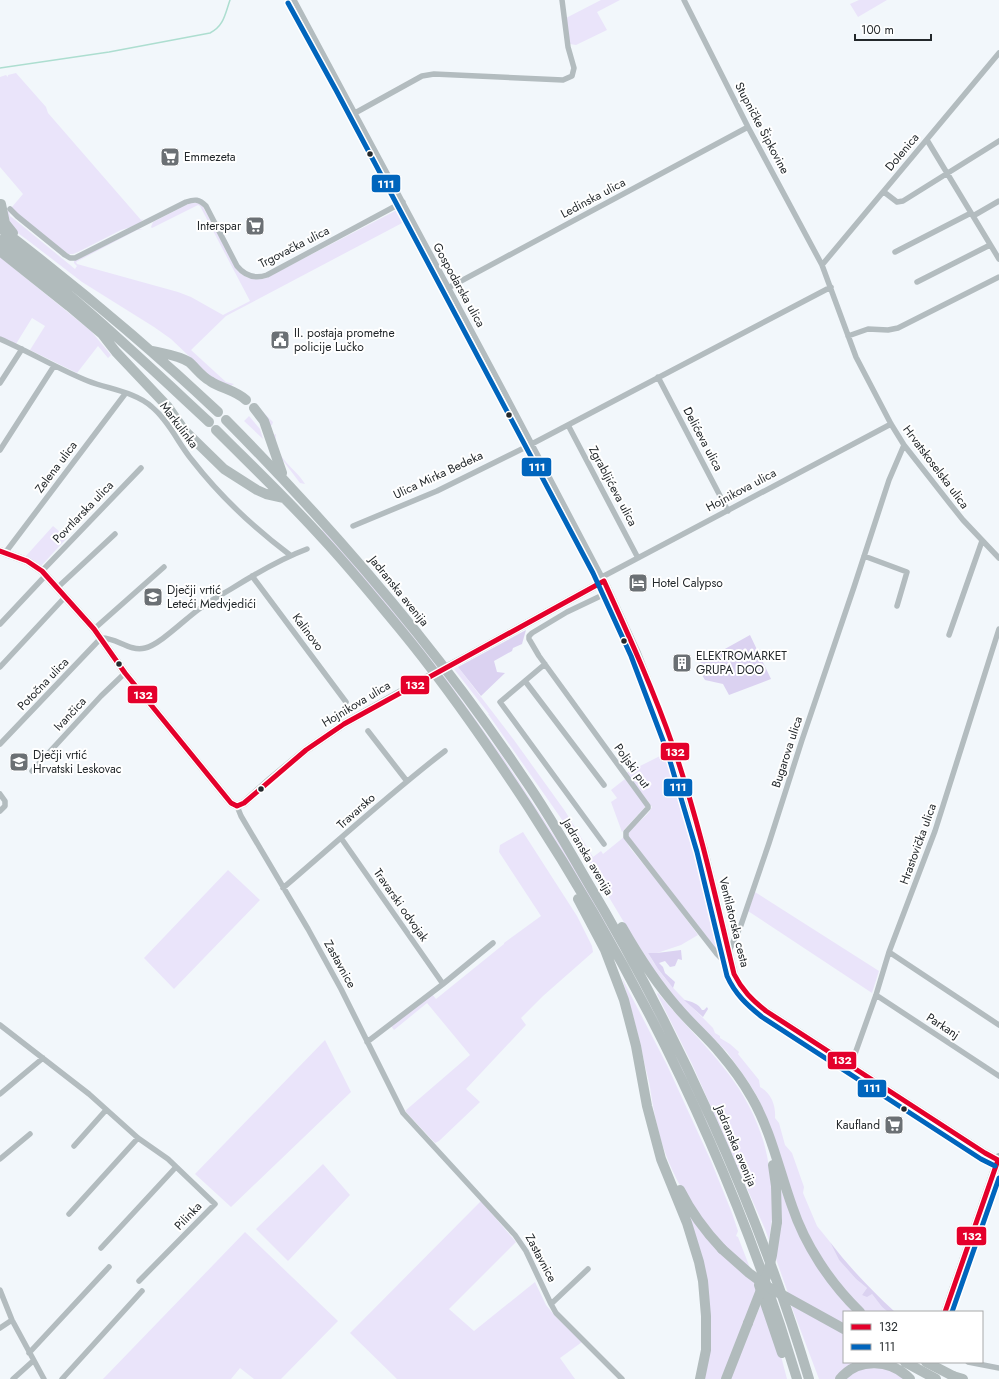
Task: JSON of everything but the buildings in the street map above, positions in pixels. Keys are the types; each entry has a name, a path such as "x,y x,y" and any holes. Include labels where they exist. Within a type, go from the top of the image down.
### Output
{"highway":[{"path":"6,207 5,223 21,244"},
{"path":"0,228 53,268 153,351 218,412"},
{"path":"0,240 73,298 126,344 209,422"},
{"path":"0,251 64,301 102,334 116,352 168,407 184,430 224,469 266,494 284,498"},
{"path":"153,351 180,357 190,363 210,382 238,393 246,400"},
{"path":"254,408 264,421 284,479"},
{"name":"Jadranska avenija","path":"226,420 284,479 356,558 418,634 474,707 521,773 547,813 600,902 654,1001 713,1122 777,1280 808,1379"},
{"name":"Jadranska avenija","path":"216,430 304,519 400,628 433,670 498,761 544,831 611,943 672,1059 714,1152 737,1210 772,1301 797,1379"},
{"path":"521,773 538,789 550,807 656,982 677,1007 720,1052 744,1086 761,1117 792,1208 806,1239 830,1277 859,1311"},
{"path":"544,831 605,950 621,993 634,1038 647,1106 661,1159 694,1242 703,1281 705,1298 706,1350 700,1379"},
{"path":"726,1379 768,1272 777,1222 775,1174 768,1139 761,1117"},
{"path":"659,1147 684,1198 695,1216 722,1249 749,1273 768,1286 843,1328"},
{"path":"746,1203 758,1220 815,1379"},
{"path":"737,1210 742,1235 790,1379"},
{"path":"840,1379 853,1367 870,1363 884,1364 896,1368 910,1379"},
{"path":"907,1363 936,1379"},
{"path":"928,1363 958,1377"}],"main road":[{"path":"3,552 27,561 44,573 101,638"},
{"name":"Ventilatorska cesta","path":"603,579 637,653 674,749 704,850 728,953 740,988 750,999 800,1033 985,1153 998,1158"},
{"name":"Hojnikova ulica","path":"237,806 244,803 294,759 325,736 357,716 464,658 603,579"},
{"name":"Zastavnice","path":"101,638 125,673 231,803 237,806"},
{"path":"945,1311 998,1158"},
{"path":"935,1363 936,1379"}],"street":[{"name":"Gospodarska ulica","path":"294,0 603,579"},
{"path":"355,113 422,76 434,74 563,80 570,78 574,68 568,48 562,0"},
{"name":"Stupničke Šipkovine","path":"684,0 748,128 822,265"},
{"name":"Dolenica","path":"822,265 999,53"},
{"name":"Ledinska ulica","path":"448,288 748,128"},
{"path":"927,140 999,258"},
{"path":"884,192 897,202 902,201 948,174 999,141"},
{"name":"Trgovačka ulica","path":"6,207 65,255 70,258 75,258 186,202 196,199 206,206 237,266 241,271 248,275 258,277 267,275 403,202"},
{"path":"895,252 999,201"},
{"path":"917,282 990,245"},
{"name":"Hrvatskoselska ulica","path":"822,265 856,357 891,424 904,445 963,520 999,558"},
{"path":"848,336 868,329 888,330 898,328 999,277"},
{"path":"531,444 831,287"},
{"name":"Markulinka","path":"0,339 88,381 141,399 152,407 160,415 182,448 207,479 269,539 290,556"},
{"path":"0,383 22,349"},
{"path":"0,450 54,366"},
{"name":"Delićeva ulica","path":"658,378 728,511"},
{"name":"Zelena ulica","path":"3,552 124,394"},
{"name":"Hojnikova ulica","path":"603,579 638,558 891,424"},
{"name":"Zgrabljićeva ulica","path":"568,425 638,558"},
{"name":"Ulica Mirka Bedeka","path":"353,526 437,491 531,444"},
{"name":"Bugarova ulica","path":"728,953 741,925 888,480 904,445"},
{"name":"Povrtlarska ulica","path":"0,624 44,573 141,468"},
{"path":"57,588 115,534"},
{"path":"949,636 982,541"},
{"path":"101,638 111,639 128,647 145,648 156,643 202,606 252,576 290,556 307,549"},
{"path":"864,556 908,572 897,606"},
{"path":"94,629 164,567"},
{"name":"Kalinovo","path":"252,576 346,702"},
{"name":"Poljski put","path":"609,592 567,612 532,633 529,636 529,639 545,664 648,806 648,808 626,832 626,837 717,954 733,970"},
{"path":"0,666 65,597"},
{"name":"Hrastovička ulica","path":"851,1065 876,995 889,952 935,832 999,628"},
{"name":"Potočna ulica","path":"0,744 101,638"},
{"path":"545,664 500,702 604,844"},
{"name":"Ivančica","path":"32,772 101,696 125,673"},
{"path":"526,681 604,785"},
{"path":"368,731 406,780"},
{"name":"Travarsko","path":"283,888 342,838 406,780 445,751"},
{"path":"0,794 5,801 5,806 0,811"},
{"name":"Zastavnice","path":"237,806 241,816 341,989 403,1113 515,1235 526,1250 556,1313 622,1379"},
{"name":"Travarski odvojak","path":"342,838 443,984"},
{"path":"367,1042 443,984 493,943"},
{"path":"889,952 999,1026"},
{"name":"Parkanj","path":"876,995 999,1076"},
{"name":"Pilinka","path":"0,1025 89,1094 138,1138 160,1152 215,1204 139,1281"},
{"path":"0,1094 43,1058"},
{"path":"74,1146 106,1110"},
{"path":"0,1160 30,1134"},
{"path":"69,1214 138,1138"},
{"path":"101,1248 176,1167"},
{"path":"29,1353 109,1267"},
{"name":"Zastavnice","path":"551,1304 588,1269"},
{"path":"0,1290 12,1320 44,1379"},
{"path":"62,1379 142,1291"},
{"path":"0,1328 12,1320"},
{"path":"13,1379 33,1361"},
{"path":"973,1363 999,1368"}],"shaded area":[{"path":"601,0 620,0 597,12 607,30 576,45 570,44 566,18"},
{"path":"859,0 887,0 858,17 850,4"},
{"path":"16,73 46,107 48,113 141,220 143,219 140,223 121,230 78,252 68,254 12,209 23,194 0,167 0,77 6,75 8,77 8,75"},
{"path":"190,203 199,203 203,207 238,271 251,279 266,278 395,211 400,211 427,261 404,222 226,316 191,350 226,382 234,384 231,386 212,378 171,339 82,282 15,231 11,225 6,210 9,212 10,216 75,269 77,266 74,261 138,229 143,230 137,230 76,262 77,264 178,292 191,297 223,315 250,301 200,206 198,205 152,228 151,227 153,222"},
{"path":"0,257 91,331 111,355 108,358 98,346 77,373 30,350 45,326 32,318 16,344 0,337"},
{"path":"262,411 273,422 270,426 273,435 276,434 276,442 281,456 305,484 300,483 281,458"},
{"path":"249,416 260,429 263,439 244,421"},
{"path":"53,526 67,538 41,566 25,557"},
{"path":"323,529 379,593 445,677 504,759 576,869 665,1033 700,1106 739,1199 737,1200 728,1177 552,836 322,531"},
{"path":"526,630 522,644 513,648 512,651 494,661 497,672 505,673 481,696 458,667"},
{"path":"750,635 771,679 729,695 723,684 705,680 696,665"},
{"path":"458,667 514,740 565,811 593,857 601,851 603,854 624,837 630,848 663,888 698,935 681,945 657,953 648,953 654,964 678,993 713,1028 715,1033 720,1036 720,1038 739,1052 738,1054 759,1080 760,1087 770,1096 774,1104 775,1118 779,1123 785,1145 792,1153 804,1187 803,1193 817,1226 830,1242 839,1260 856,1279 867,1288 862,1295 872,1294 887,1311 864,1311 853,1300 824,1262 802,1222 765,1114 749,1083 727,1052 670,995 565,824 489,714 454,669"},
{"path":"668,752 675,764 701,852 718,924 720,935 720,954 627,835 652,807 626,773"},
{"path":"625,779 646,806 622,832 611,802 617,798 611,790"},
{"path":"523,832 577,916 592,946 593,952 543,996 521,1018 526,1025 466,1089 480,1102 439,1141 435,1143 405,1111 470,1055 427,1003 394,1030 391,1026 432,994 436,999 504,943 541,916 499,852 500,845"},
{"path":"228,870 260,900 174,989 144,958"},
{"path":"755,892 879,971 872,993 748,911"},
{"path":"681,950 682,960 678,959 675,966 670,967 665,961 659,963 663,967 665,973 675,982 673,988 648,953"},
{"path":"622,978 667,1065 711,1161 738,1231 736,1236 738,1237 750,1268 724,1245 700,1217 673,1171 658,1130 640,1044"},
{"path":"658,993 706,1046 734,1082 747,1101 757,1123 765,1147 771,1182 773,1217 769,1240 692,1064 657,994"},
{"path":"684,1000 694,1003 702,1010 707,1007 708,1009 703,1017"},
{"path":"325,1040 351,1092 231,1207 195,1174"},
{"path":"323,1164 350,1195 288,1261 256,1229"},
{"path":"779,1184 785,1200 854,1311 843,1311 843,1323 788,1293 776,1259"},
{"path":"481,1201 516,1242 449,1309 474,1331 535,1282 546,1305 555,1316 582,1342 560,1358 575,1379 397,1379 350,1333"},
{"path":"685,1208 758,1286 722,1379 704,1379 710,1332"},
{"path":"245,1232 338,1321 281,1379 254,1379 240,1368 231,1379 103,1379"},
{"path":"830,1242 845,1261 894,1311 887,1311 872,1294 867,1297 862,1295 867,1288 856,1279 839,1260"},
{"path":"763,1300 776,1337 787,1379 729,1379"},
{"path":"791,1305 843,1333 843,1363 859,1363 836,1379 819,1379"},
{"path":"884,1366 905,1379 843,1379 857,1369"}],"waterway":[{"path":"0,68 109,52 210,33 221,23 230,0"}],"transit line":[{"name":"111","path":"288,3 337,92 593,573 631,656 667,751 697,852 727,976 734,988 746,1004 762,1017 981,1159 995,1166"},
{"name":"132","path":"0,551 27,561 42,571 94,629 125,673 231,803 237,806"},
{"name":"132","path":"604,581 650,685 674,749 699,832 734,974 740,985 752,999 766,1011 998,1160"},
{"name":"132","path":"237,806 244,803 306,750 344,724 604,581"},
{"name":"132","path":"945,1311 998,1160"},
{"name":"111","path":"952,1311 999,1178"}],"place":[{"name":"Emmezeta","path":"170,157"},
{"name":"Interspar","path":"255,226"},
{"name":"II. postaja prometne policije Lučko","path":"280,340"},
{"name":"Hotel Calypso","path":"638,583"},
{"name":"Dječji vrtić Leteći Medvjedići","path":"153,597"},
{"name":"ELEKTROMARKET GRUPA DOO","path":"682,663"},
{"name":"Dječji vrtić Hrvatski Leskovac","path":"19,762"},
{"name":"Kaufland","path":"894,1125"}]}
